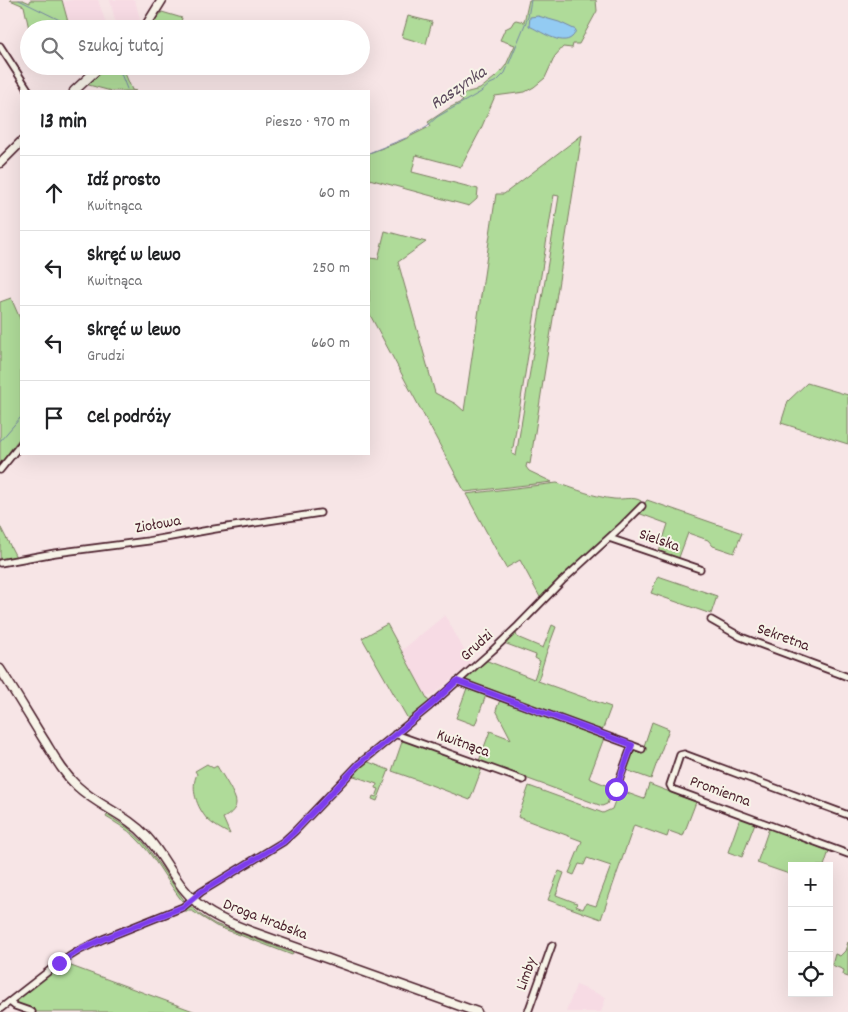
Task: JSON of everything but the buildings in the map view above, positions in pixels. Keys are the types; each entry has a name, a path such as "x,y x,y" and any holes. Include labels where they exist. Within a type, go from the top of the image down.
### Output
{"street":[{"path":"150,20 162,0"},
{"path":"0,46 28,90"},
{"path":"75,90 91,75"},
{"path":"0,163 20,143"},
{"path":"0,470 20,445"},
{"name":"Grudzi","path":"0,1009 59,963 80,950 181,908 201,892 283,842 359,764 430,706 493,650 562,581 642,506"},
{"name":"Ziołowa","path":"0,562 148,541 320,513"},
{"name":"Sielska","path":"609,538 700,569"},
{"name":"Sekretna","path":"711,620 741,637 848,677"},
{"name":"Droga Hrabska","path":"0,669 69,779 88,795 143,833 152,843 176,880 192,900 204,910 226,922 477,1012"},
{"path":"457,681 642,749"},
{"name":"Kwitnąca","path":"395,734 523,780"},
{"path":"616,789 632,745"},
{"name":"Promienna","path":"848,815 684,754 680,755 670,785 672,789 848,854"},
{"name":"Limby","path":"528,1012 552,945"},
{"path":"10,1002 15,1006 32,1012"}],"shaded area":[{"path":"98,0 105,20 68,20 63,2"},
{"path":"110,0 135,0 140,20 115,20"},
{"path":"445,615 471,663 431,696 426,696 401,651"},
{"path":"576,985 606,997 601,1012 566,1012"}],"green space":[{"path":"10,0 23,0 30,3 30,0 62,0 67,20 27,20 24,6"},
{"path":"529,0 596,0 597,11 579,44 573,44 572,48 563,47 555,56 545,78 525,92 495,96 480,131 461,167 416,155 412,172 478,189 477,199 469,206 370,179 370,153 399,142 431,126 428,122 463,101 459,97 480,89 494,78 506,65 515,45 500,40 505,29 516,20 524,22"},
{"path":"162,12 182,18 181,20 154,20 156,16 158,17"},
{"path":"408,16 432,22 426,44 402,37"},
{"path":"96,75 126,75 132,90 107,90 85,84"},
{"path":"582,135 530,464 527,463 526,467 529,471 552,482 465,492 370,315 370,258 378,259 385,231 426,242 398,262 435,393 456,404 464,411 496,194 504,194","holes":["554,195 559,196 516,456 512,454"]},
{"path":"11,298 20,319 20,437 0,464 0,302"},
{"path":"807,383 848,395 848,444 781,423 788,401"},
{"path":"557,483 599,497 641,501 640,506 541,599 520,560 506,568 466,494"},
{"path":"647,500 742,533 734,553 713,546 708,540 688,533 678,560 659,552 668,524 638,513"},
{"path":"1,528 16,557 0,560"},
{"path":"658,576 717,596 711,614 651,593"},
{"path":"387,624 429,702 408,719 362,638"},
{"path":"552,625 556,627 538,681 611,707 602,731 464,682 463,680 485,660 534,679 540,661 535,658 536,655 504,643 516,633 517,637 543,648"},
{"path":"467,688 486,695 475,725 456,718"},
{"path":"500,700 604,738 589,778 613,788 607,804 602,806 479,761 490,731 511,739 496,710"},
{"path":"652,722 669,729 651,779 626,770 633,753 637,751 642,752"},
{"path":"403,739 482,768 470,800 392,771"},
{"path":"366,761 389,770 377,801 372,799 373,796 376,797 379,789 376,788 377,784 351,775"},
{"path":"207,764 213,768 217,766 236,800 236,806 223,818 230,834 207,819 200,809 194,792 197,774 195,771"},
{"path":"649,784 696,802 683,836 669,831 667,837 634,825 601,919 548,900 559,871 564,873 556,895 577,903 576,906 583,909 586,903 596,906 611,866 587,858 584,865 579,864 574,875 569,873 582,841 518,817 529,786 603,813 612,809 619,790 644,799"},
{"path":"107,815 128,828 144,843 184,900 182,901 142,844 128,831 106,817"},
{"path":"740,818 755,823 742,857 728,852"},
{"path":"769,828 829,851 825,862 788,862 788,874 757,863"},
{"path":"189,905 215,924 293,953 292,955 216,926 192,911 182,911"},
{"path":"848,942 848,977 843,975 844,970 833,965 835,954 840,956 845,951"},
{"path":"63,963 196,1012 36,1012 16,1005 13,1002"}],"water":[{"path":"538,16 559,22 576,30 574,35 568,40 557,39 529,26 530,17"}],"waterway":[{"path":"19,0 60,20"},
{"name":"Raszynka","path":"411,135 427,126 437,117 481,92 505,73 528,17 531,0"},
{"path":"122,75 127,89"},
{"name":"Raszynka","path":"370,153 406,138"},
{"name":"Raszynka","path":"0,441 20,418"}],"route":[{"path":"59,963 103,939 183,907 201,892 283,842 359,764 430,706 457,681 632,745 616,789"}]}
